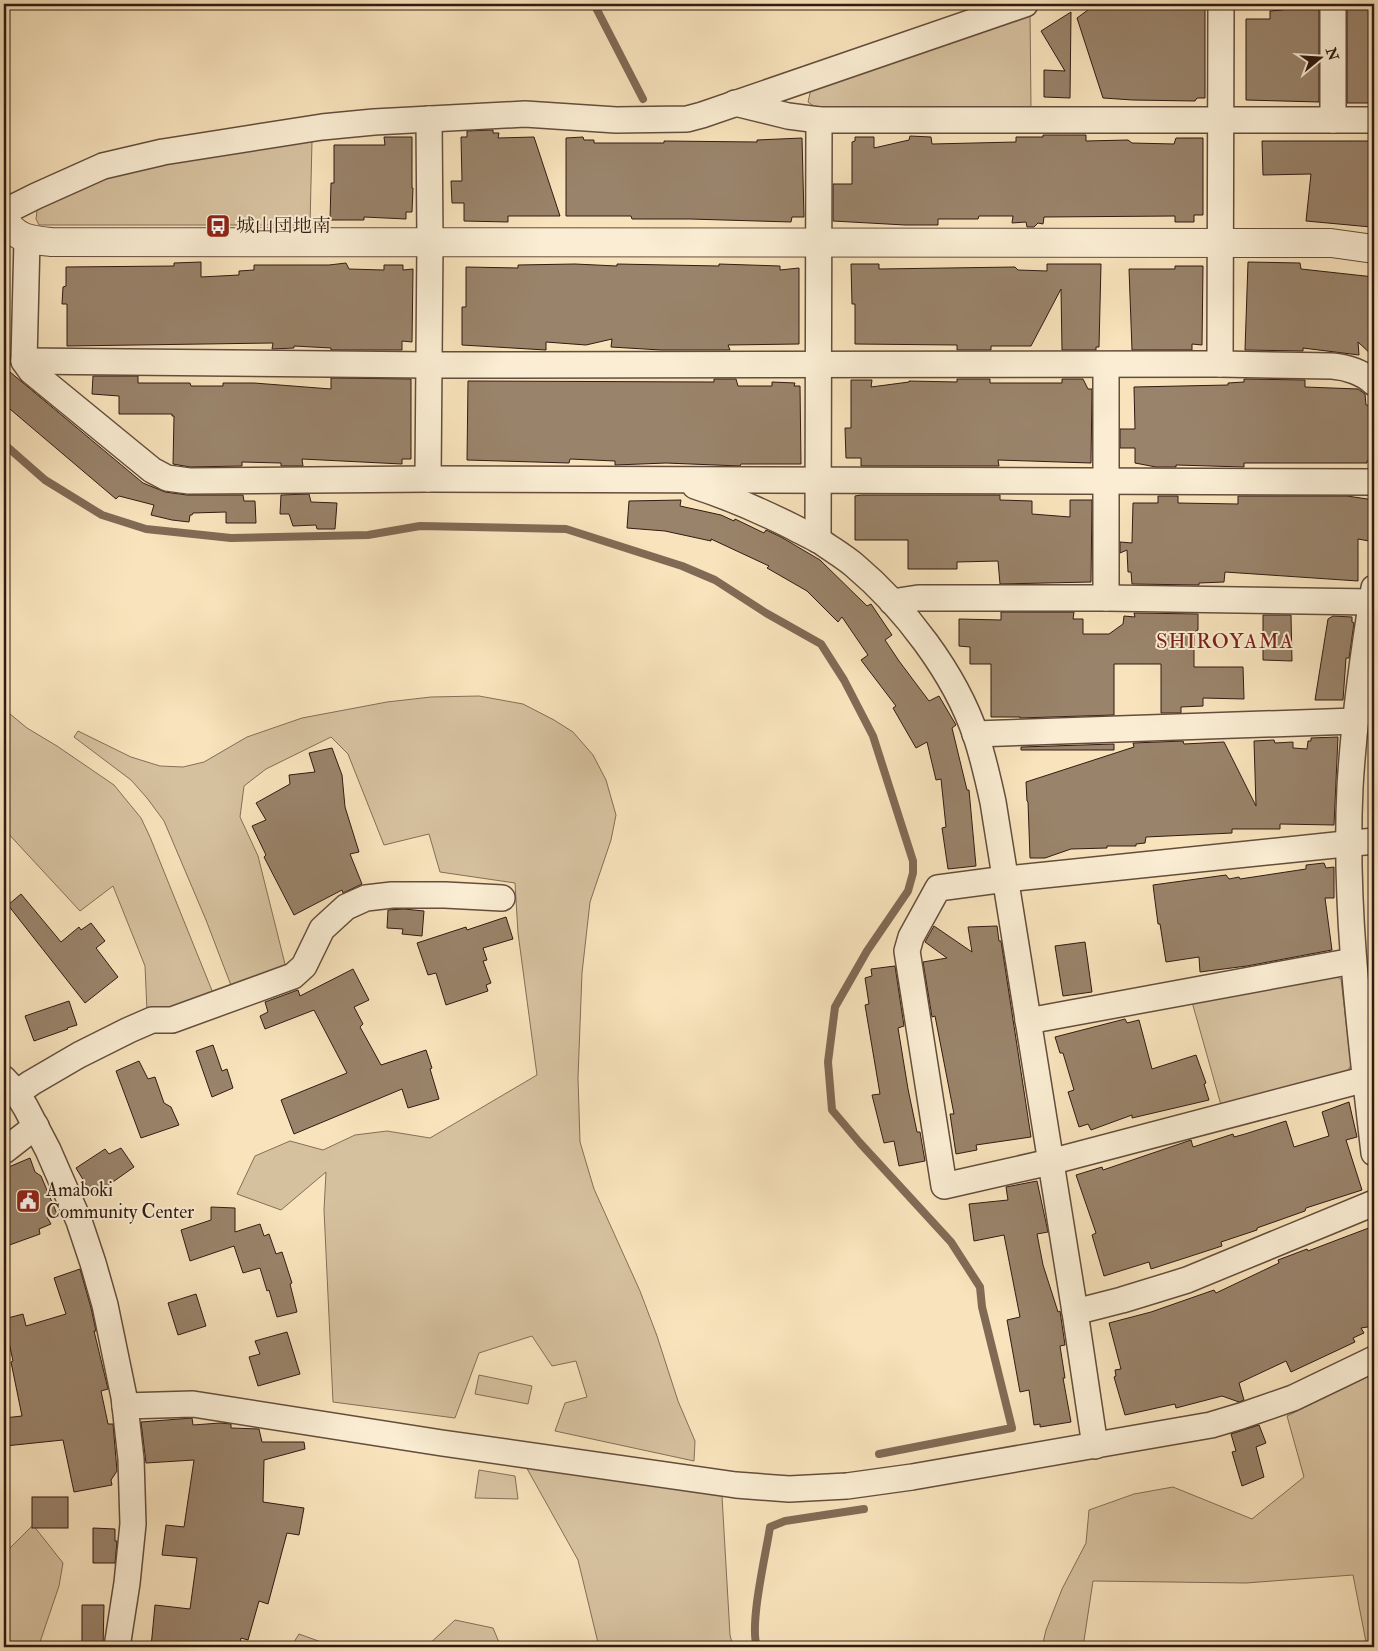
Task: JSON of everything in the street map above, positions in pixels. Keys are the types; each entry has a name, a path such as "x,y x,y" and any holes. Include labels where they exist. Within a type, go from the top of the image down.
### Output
{"street":[{"path":"4,212 103,166 228,141 322,127 525,114 616,120 686,119 1025,4"},
{"path":"1220,364 1221,4"},
{"path":"1332,120 1333,4"},
{"path":"735,103 788,116 819,120 1374,120"},
{"path":"428,479 430,364 429,119"},
{"path":"818,540 819,120"},
{"path":"4,219 17,234 27,240 51,242 1331,243 1374,249"},
{"path":"27,240 24,362 52,389 152,470 167,478 189,481 428,479 1374,482"},
{"path":"24,362 1220,364 1344,367 1374,383"},
{"path":"1106,365 1106,598"},
{"path":"676,480 777,519 818,540 854,565 892,602 944,669 964,706 986,769 993,802 1095,1446"},
{"path":"892,602 918,598 1373,595 1355,721 1350,787 1349,843 1353,961 1374,1152"},
{"path":"975,734 1355,721"},
{"path":"1366,1079 1050,1162 944,1186 907,951 911,937 938,888 1006,879 1374,841"},
{"path":"117,1647 127,1583 133,1524 131,1459 125,1406 105,1305 79,1221 36,1126 10,1086 31,1083 79,1055 144,1023 152,1020 172,1020 293,976 304,966 322,929 346,908 366,898 392,895 445,895 502,898"},
{"path":"1028,1021 1353,961"},
{"path":"4,1151 36,1126"},
{"path":"1075,1312 1130,1298 1187,1280 1374,1203"},
{"path":"125,1406 193,1404 442,1443 736,1485 789,1489 847,1486 912,1478 1202,1427 1293,1398 1374,1359"}],"shaded area":[{"path":"1030,12 1031,108 815,107 808,102 811,89"},
{"path":"312,141 310,225 39,225 36,219 41,203 107,177 149,167"},
{"path":"479,696 523,704 573,732 593,755 606,780 616,815 611,840 590,902 582,973 578,1078 580,1142 594,1189 640,1291 678,1401 695,1441 694,1461 555,1431 565,1403 587,1397 576,1361 552,1366 532,1336 479,1353 455,1418 333,1402 324,1210 326,1172 281,1210 237,1194 255,1156 290,1141 323,1150 355,1135 387,1131 430,1138 537,1075 518,933 515,883 440,872 429,834 384,845 348,754 331,737 266,769 244,786 240,817 258,856 286,968 232,988 206,920 164,821 131,780 74,737 78,731 131,757 160,766 183,767 204,762 247,737 302,718 387,702 431,697"},
{"path":"4,709 27,728 114,785 141,818 215,998 161,1011 147,1011 145,966 113,886 80,911 4,829"},
{"path":"1331,974 1341,979 1351,1065 1347,1072 1221,1105 1192,1002"},
{"path":"1374,1374 1374,1647 1367,1647 1353,1575 1246,1583 1093,1581 1083,1647 1042,1647 1046,1630 1062,1589 1086,1543 1089,1510 1134,1494 1173,1487 1252,1519 1304,1477 1287,1416"},
{"path":"479,1375 532,1386 528,1404 475,1394"},
{"path":"525,1465 722,1496 730,1635 733,1647 599,1647 578,1560"},
{"path":"479,1470 515,1476 518,1499 475,1498"},
{"path":"33,1525 63,1563 59,1586 40,1642 42,1647 4,1647 4,1554"},
{"path":"455,1620 493,1628 501,1647 426,1647"},
{"path":"299,1634 335,1647 291,1647"}],"building":[{"path":"1096,4 1205,4 1205,98 1197,98 1195,101 1103,98 1077,18"},
{"path":"1283,4 1319,4 1319,102 1246,100 1246,19 1270,19 1270,11 1283,10"},
{"path":"1347,4 1374,4 1374,103 1347,103"},
{"path":"1071,12 1070,98 1044,97 1044,70 1065,71 1041,31"},
{"path":"493,130 493,133 499,133 498,138 534,137 560,216 508,216 508,222 464,221 464,203 452,203 451,181 462,181 461,137 467,137 467,131"},
{"path":"1043,135 1086,135 1086,141 1128,140 1132,143 1174,144 1176,138 1203,138 1203,215 1194,215 1194,222 1175,222 1175,216 1044,217 1043,224 1038,223 1034,227 1027,227 1026,222 1012,223 1013,216 979,216 978,219 938,219 938,225 833,221 833,184 852,184 852,142 855,141 855,137 874,137 874,148 909,140 910,136 931,137 932,144 1016,142 1016,137 1043,137"},
{"path":"384,137 412,137 412,212 406,212 406,219 364,217 364,220 330,220 331,183 334,183 334,145 385,145"},
{"path":"583,137 584,140 594,140 594,143 664,143 664,141 757,142 757,140 802,138 804,217 792,217 791,222 632,219 631,216 566,216 566,138"},
{"path":"1262,141 1374,141 1374,221 1371,227 1306,221 1311,174 1263,175"},
{"path":"201,262 201,277 239,275 239,271 254,270 254,265 329,265 346,263 349,269 384,270 384,265 403,265 403,270 413,269 412,342 402,341 402,350 331,350 331,348 294,346 294,348 272,349 273,343 67,346 67,304 62,304 63,287 66,286 66,267 174,266 174,263"},
{"path":"1248,262 1300,263 1301,269 1374,277 1374,357 1358,342 1359,355 1303,348 1303,351 1245,350"},
{"path":"719,264 780,266 780,270 799,268 799,344 728,345 730,350 661,350 611,347 612,339 586,345 546,342 546,350 462,345 462,307 466,307 466,267 518,268 518,265 719,266"},
{"path":"851,264 879,264 879,269 1015,267 1018,270 1047,271 1047,264 1101,264 1099,347 1096,347 1096,350 1062,350 1061,289 1031,346 991,346 991,350 957,350 957,345 855,344 855,304 852,304"},
{"path":"1175,266 1203,266 1202,345 1192,344 1192,350 1132,350 1129,269 1175,269"},
{"path":"4,367 143,483 165,492 187,495 243,495 244,501 255,501 256,523 226,523 226,512 193,513 190,515 189,522 172,520 151,515 154,505 119,496 116,499 4,404"},
{"path":"93,376 138,376 138,383 190,383 191,386 223,386 223,383 254,383 331,389 331,378 411,379 411,459 402,459 402,464 302,459 303,466 281,466 281,463 242,462 242,466 190,467 173,464 174,416 172,414 119,414 119,396 92,394"},
{"path":"714,379 736,379 738,386 772,386 772,382 795,383 794,386 800,386 801,464 741,464 740,466 666,463 615,465 615,461 570,459 569,463 467,460 468,381 714,382"},
{"path":"957,379 990,379 990,383 1062,383 1062,379 1083,379 1088,389 1092,389 1091,463 998,460 999,466 861,466 861,458 846,458 845,428 851,428 851,380 872,380 871,387 909,381 957,382"},
{"path":"1244,379 1305,380 1305,387 1358,389 1365,394 1366,405 1374,406 1374,460 1367,461 1367,463 1244,463 1244,467 1176,465 1176,467 1156,467 1135,463 1135,448 1120,448 1120,429 1135,429 1134,387 1228,385 1228,383 1244,382"},
{"path":"309,494 311,502 337,503 335,529 317,529 316,525 293,526 289,514 280,514 281,495"},
{"path":"1000,495 1000,500 1032,501 1032,514 1070,517 1070,500 1092,500 1091,582 1000,584 998,561 957,562 957,569 908,569 908,540 855,540 855,496"},
{"path":"1158,496 1178,496 1178,503 1238,504 1238,496 1347,496 1374,500 1369,541 1358,539 1358,581 1225,572 1224,582 1199,583 1199,585 1132,584 1131,572 1128,572 1127,550 1120,553 1120,542 1132,543 1133,503 1158,503"},
{"path":"681,500 680,506 721,515 734,521 735,519 764,533 766,530 781,537 820,560 867,606 871,604 892,635 885,640 899,661 929,701 939,696 956,725 952,728 967,790 969,790 976,866 948,869 942,828 946,827 941,779 936,780 927,742 916,748 893,708 896,706 861,660 868,655 842,617 838,622 807,591 767,568 769,566 711,539 711,541 665,531 627,528 629,501"},
{"path":"1001,612 1074,612 1073,619 1083,619 1083,634 1109,634 1123,624 1124,616 1135,617 1134,613 1198,614 1198,630 1194,632 1194,667 1243,667 1244,699 1203,698 1203,706 1181,707 1181,713 1161,713 1161,664 1114,664 1114,715 991,717 991,664 970,664 970,647 959,646 959,619 1001,620"},
{"path":"1263,615 1291,615 1292,661 1263,660"},
{"path":"1333,616 1352,617 1352,622 1354,623 1349,658 1346,658 1343,700 1315,700 1328,619"},
{"path":"1338,737 1334,825 1280,824 1280,829 1232,829 1232,833 1146,837 1145,843 1136,844 1136,846 1071,849 1045,858 1030,858 1026,782 1134,747 1133,743 1183,741 1184,744 1224,742 1256,806 1254,741 1274,740 1275,743 1293,742 1293,748 1307,749 1308,741 1311,741 1311,738"},
{"path":"1114,744 1114,750 1021,750 1021,747"},
{"path":"332,748 342,775 345,807 359,852 350,854 362,884 343,893 342,890 294,915 264,857 266,855 252,826 266,820 256,803 290,784 289,775 315,772 309,753"},
{"path":"1324,863 1326,868 1334,867 1334,898 1325,898 1332,950 1247,966 1200,972 1199,957 1166,962 1160,924 1158,924 1153,885 1226,875 1229,879 1239,877 1240,879 1306,869 1306,865"},
{"path":"21,894 61,942 79,927 81,930 91,923 105,941 96,948 118,977 85,1003 8,905"},
{"path":"388,910 424,911 422,936 402,934 403,929 387,928"},
{"path":"506,917 513,939 483,948 487,960 483,961 491,983 486,985 488,991 446,1005 436,973 428,975 417,943 466,927 467,930"},
{"path":"934,926 972,952 968,927 997,926 999,941 1001,941 1031,1137 976,1145 977,1150 956,1154 950,1114 954,1114 935,1016 932,1017 923,962 947,958 925,942"},
{"path":"1085,942 1092,992 1063,996 1055,946"},
{"path":"895,966 904,1026 898,1028 908,1089 917,1132 920,1132 925,1161 899,1166 894,1141 884,1143 872,1095 880,1094 865,1005 869,1004 865,978 872,976 871,969"},
{"path":"353,969 369,1000 354,1007 363,1024 360,1027 381,1065 426,1050 439,1099 408,1108 402,1089 294,1134 281,1100 347,1073 314,1010 265,1029 260,1016 268,1012 265,1002 298,990 300,996"},
{"path":"69,1001 77,1025 34,1041 25,1016"},
{"path":"1125,1019 1127,1023 1139,1020 1152,1069 1196,1055 1206,1083 1204,1084 1209,1100 1132,1118 1132,1115 1091,1130 1088,1124 1079,1127 1068,1092 1074,1090 1063,1053 1060,1053 1055,1037"},
{"path":"213,1045 222,1071 227,1069 233,1088 212,1097 196,1051"},
{"path":"139,1061 148,1079 155,1077 164,1103 171,1107 179,1125 141,1138 116,1071"},
{"path":"1349,1102 1357,1137 1346,1140 1362,1190 1306,1208 1305,1211 1221,1242 1222,1246 1151,1269 1149,1262 1104,1276 1092,1235 1096,1233 1076,1175 1102,1167 1103,1170 1191,1140 1193,1147 1233,1134 1234,1137 1286,1121 1294,1147 1329,1136 1322,1112"},
{"path":"121,1148 134,1167 93,1196 76,1168 105,1149 109,1154"},
{"name":"Amaboki Community Center","path":"30,1158 35,1172 41,1176 57,1214 47,1217 51,1224 39,1229 40,1234 4,1247 4,1169"},
{"path":"1037,1181 1048,1232 1037,1234 1043,1265 1058,1312 1060,1311 1065,1345 1060,1346 1065,1378 1063,1378 1071,1422 1040,1427 1040,1424 1034,1425 1029,1390 1020,1392 1007,1320 1020,1317 1004,1235 974,1241 969,1204 1008,1200 1006,1187"},
{"path":"211,1207 235,1208 235,1232 260,1224 264,1236 269,1234 276,1254 282,1252 292,1283 290,1284 297,1312 277,1317 260,1268 243,1273 234,1246 190,1261 181,1230 211,1220"},
{"path":"1374,1226 1374,1326 1361,1328 1364,1333 1353,1338 1355,1342 1291,1372 1286,1361 1239,1383 1244,1400 1239,1402 1222,1396 1176,1408 1175,1404 1125,1415 1114,1377 1116,1376 1115,1370 1121,1369 1109,1323 1151,1312 1214,1290 1216,1293 1279,1263 1278,1260 1307,1249 1308,1251"},
{"path":"80,1269 91,1308 96,1331 94,1331 108,1389 101,1391 108,1424 113,1424 117,1471 111,1480 112,1485 74,1492 63,1440 5,1446 4,1418 22,1416 4,1319 23,1314 26,1326 66,1314 54,1278"},
{"path":"196,1294 206,1326 178,1335 168,1303"},
{"path":"287,1332 300,1374 258,1386 249,1357 260,1354 255,1341"},
{"path":"192,1418 193,1425 220,1423 231,1424 231,1428 259,1429 262,1442 304,1442 305,1449 264,1460 263,1502 304,1508 299,1535 287,1533 268,1604 259,1601 248,1640 241,1638 239,1647 151,1647 155,1605 190,1609 197,1558 162,1555 166,1525 184,1527 194,1460 146,1463 141,1422"},
{"path":"1259,1425 1266,1443 1256,1447 1264,1477 1242,1486 1232,1452 1236,1451 1231,1434"},
{"path":"32,1497 68,1497 68,1528 32,1528"},
{"path":"93,1528 115,1529 115,1541 117,1541 115,1563 93,1563"},
{"path":"82,1605 104,1605 103,1647 82,1647"}],"waterway":[{"path":"594,4 643,99"},
{"path":"4,444 45,480 102,515 146,529 231,538 368,535 420,526 566,529 682,566 715,580 766,613 821,644 844,680 873,736 913,861 913,873 908,891 867,951 835,1007 828,1062 832,1110 951,1242 980,1287 982,1307 1012,1428 879,1454"},
{"path":"757,1647 755,1622 770,1527 785,1521 864,1509"}],"place":[{"name":"城山団地南","path":"218,226"},
{"name":"Amaboki Community Center","path":"28,1201"}],"district":[{"name":"SHIROYAMA","path":"1225,641"}]}
